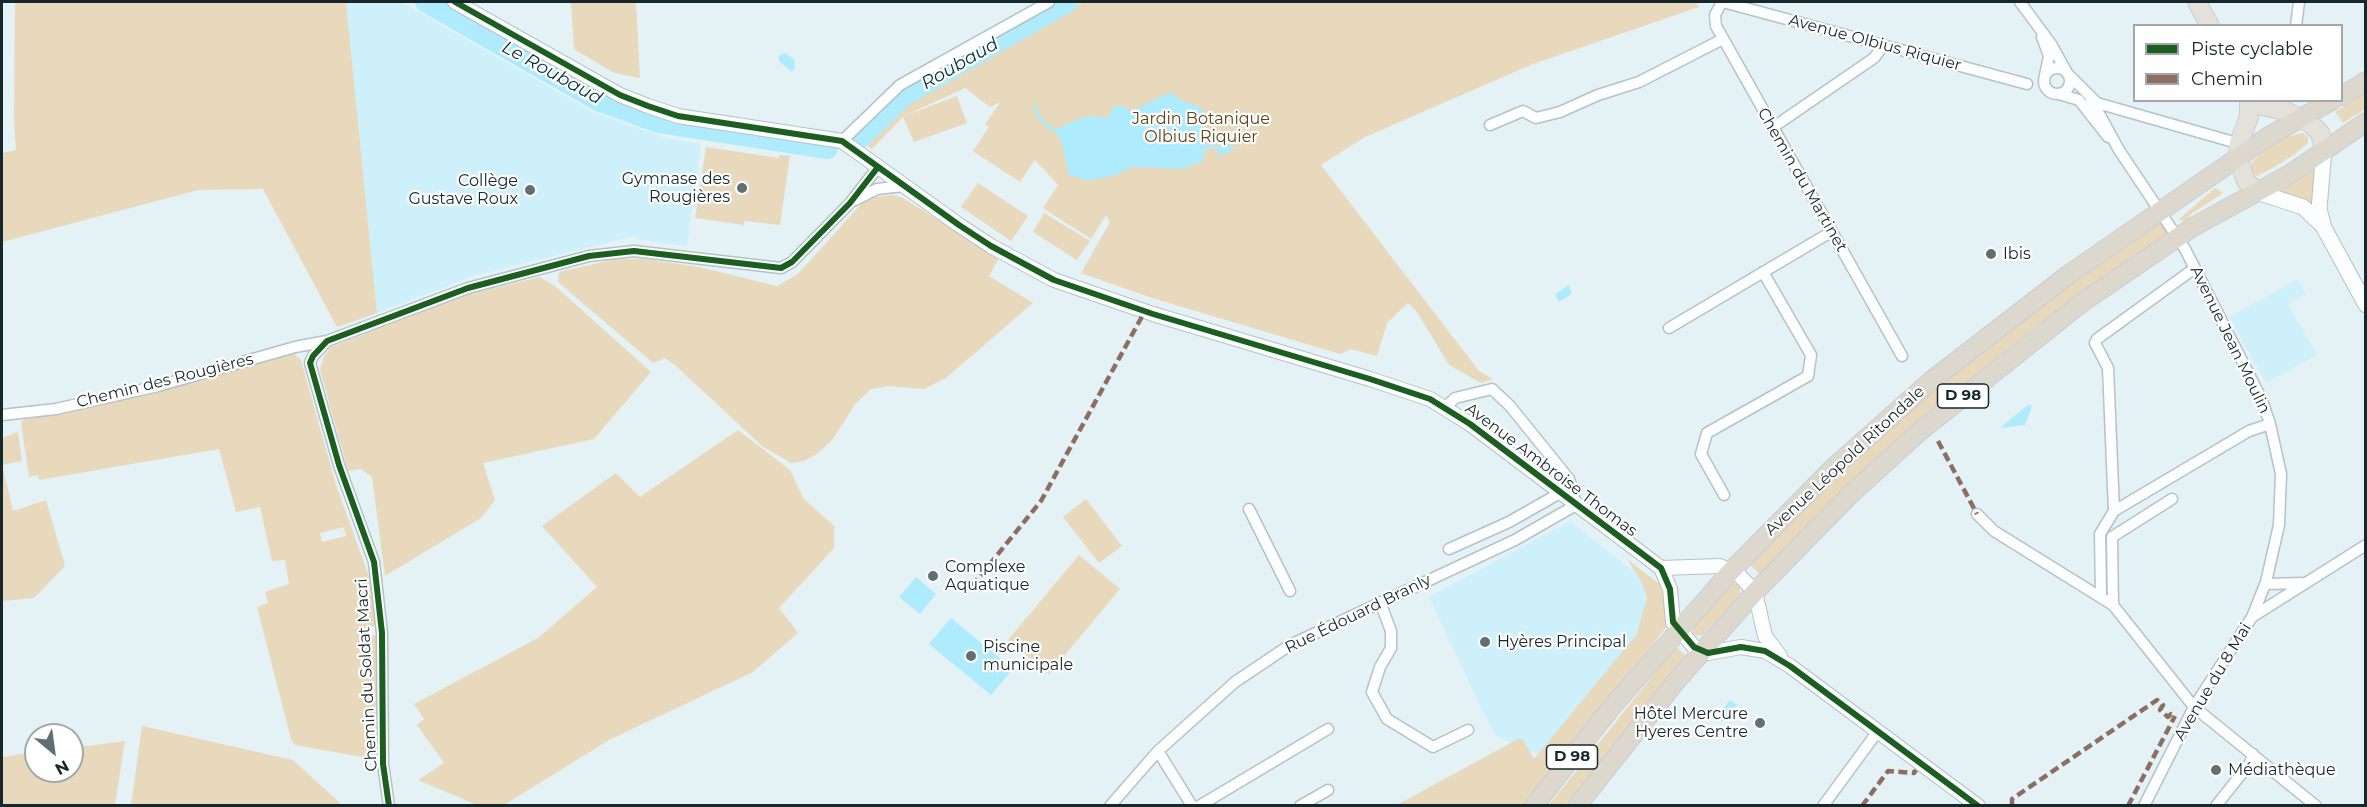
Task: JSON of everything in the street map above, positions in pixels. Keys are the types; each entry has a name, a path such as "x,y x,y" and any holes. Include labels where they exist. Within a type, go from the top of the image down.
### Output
{"highway":[{"path":"2343,95 2366,81"},
{"name":"Avenue Léopold Ritondale","path":"1534,806 1610,709 1678,631 1732,570 1833,468 1932,380 2059,281 2161,212 2292,110 2325,102"},
{"name":"Avenue Léopold Ritondale","path":"1577,806 1701,651 1755,592 1852,493 1918,434 2082,302 2178,238 2290,174 2366,122"}],"main road":[{"path":"2197,2 2209,24"},
{"path":"2249,102 2249,117 2243,150 2246,181 2257,192 2302,207 2324,228"},
{"path":"2257,102 2262,106 2292,110 2319,133 2324,149 2324,170 2318,197 2324,228 2366,305"}],"street":[{"path":"455,2 620,94 648,106 678,116 842,141 900,85 1048,2"},
{"name":"Chemin du Martinet","path":"1723,2 1715,15 1716,26 1902,356"},
{"name":"Avenue Olbius Riquier","path":"1723,2 2027,84"},
{"path":"2020,2 2039,31 2051,44 2068,73 2091,99 2119,150"},
{"path":"2296,24 2299,2"},
{"path":"2039,31 2049,56 2045,75 2046,89 2079,100 2119,150 2161,212"},
{"path":"1490,125 1523,111 1536,118 1560,112 1598,95 1639,82 1723,39"},
{"path":"1772,128 1874,58 1883,46"},
{"path":"2045,75 2054,67 2068,73"},
{"path":"2058,94 2069,87 2068,73"},
{"path":"2091,99 2097,103 2243,150"},
{"name":"Avenue Ambroise Thomas","path":"842,141 991,246 1054,280 1153,314 1412,392 1445,408 1661,568"},
{"path":"877,189 881,170"},
{"path":"327,341 468,288 547,266 611,252 634,251 781,268 792,262 881,170"},
{"path":"850,203 877,189 903,186"},
{"name":"Avenue Jean Moulin","path":"2161,212 2178,238 2262,400 2278,456 2281,494 2274,551 2265,586 2252,617"},
{"path":"1669,328 1831,232"},
{"path":"2114,511 2108,368 2095,343 2097,339 2194,268"},
{"path":"1724,495 1701,454 1707,434 1808,376 1811,355 1763,272"},
{"name":"Chemin des Rougières","path":"2,415 56,409 158,386 295,347 327,341"},
{"name":"Chemin du Soldat Macri","path":"327,341 310,363 339,465 374,562 382,633 382,764 389,806"},
{"path":"1445,408 1455,399 1492,389 1510,406 1569,479 1576,505"},
{"path":"2101,597 2100,534 2114,511 2249,430 2270,424"},
{"path":"1449,549 1509,522 1560,493"},
{"path":"2114,605 2112,537 2172,499"},
{"name":"Rue Édouard Branly","path":"1110,806 1158,751 1244,676 1290,645 1515,540 1576,505"},
{"path":"1249,509 1290,591"},
{"path":"1977,514 1994,531 2114,605 2194,706 2316,806"},
{"name":"Avenue du 8 Mai","path":"2144,806 2194,706 2252,617 2366,545"},
{"path":"1790,666 1765,636 1755,592 1732,570 1720,566 1661,568 1670,589 1673,622 1678,631 1701,651 1756,648 1790,666 1978,806"},
{"name":"Avenue du 8 Mai","path":"2265,586 2292,585 2307,581"},
{"path":"2265,586 2270,594 2283,597"},
{"path":"1380,602 1391,631 1391,648 1380,667 1372,692 1387,719 1432,747 1468,730"},
{"path":"1199,806 1328,729"},
{"path":"1823,806 1878,731"},
{"path":"1158,751 1192,806"},
{"path":"2216,806 2250,763 2253,754"},
{"path":"1300,806 1328,790"}],"shaded area":[{"name":"Collège Gustave Roux","path":"346,2 401,2 593,112 666,138 701,144 687,246 638,240 634,236 476,275 377,313"},
{"path":"785,53 794,59 795,68 792,72 779,61 779,56"},
{"path":"1170,92 1181,100 1200,107 1208,116 1203,130 1204,142 1210,145 1202,161 1184,169 1130,167 1119,174 1089,181 1069,175 1061,141 1054,130 1081,118 1092,116 1108,118 1112,108 1119,105 1132,111"},
{"path":"1223,141 1236,149 1218,157 1219,146"},
{"path":"2298,279 2306,294 2288,304 2317,355 2266,383 2229,317"},
{"path":"1569,285 1572,294 1559,302 1555,294"},
{"path":"2029,404 2032,406 2025,425 2000,428"},
{"path":"1570,521 1644,579 1646,600 1639,634 1539,755 1494,735 1429,597"},
{"path":"916,577 936,594 920,614 899,597"},
{"name":"Piscine municipale","path":"951,618 1013,669 991,695 929,644"},
{"path":"1730,700 1737,705 1726,721 1721,721 1718,715"}],"green space":[{"path":"15,2 346,2 377,313 337,327 263,189 198,190 2,242 2,153 16,150 14,123"},
{"path":"571,2 636,2 640,78 614,73 574,49"},
{"name":"Jardin Botanique Olbius Riquier","path":"1090,2 1695,2 1699,7 1533,64 1365,137 1321,165 1479,371 1493,379 1481,383 1449,365 1417,312 1408,303 1387,323 1377,356 1351,349 1340,354 1152,298 1081,273 1110,222 1106,215 1091,239 1043,208 1058,185 1035,160 1020,182 973,151 989,127 985,124 1001,102 990,107 965,88 904,116 957,96 967,123 914,142 903,117 872,149 864,144 915,97 1079,4"},
{"path":"2365,93 2365,109 2343,123 2335,112"},
{"path":"2303,133 2308,137 2308,143 2295,154 2257,176 2253,175 2250,167 2252,162 2269,147 2282,138"},
{"name":"Gymnase des Rougières","path":"706,147 779,158 779,155 790,156 780,225 744,221 744,225 695,218"},
{"path":"2317,167 2312,192 2315,209 2278,192"},
{"path":"978,183 1028,216 1011,241 961,207"},
{"path":"2215,188 2223,193 2191,214 2185,221 2178,220"},
{"path":"892,195 903,198 999,258 989,276 1033,303 946,378 924,389 889,386 871,389 856,403 833,439 817,454 804,461 791,463 762,446 676,366 665,358 653,363 558,282 559,272 616,259 645,259 699,267 777,286 798,274 862,203 874,197"},
{"path":"1044,213 1090,241 1077,260 1033,232"},
{"path":"2163,221 2170,232 2035,327 1920,420 1760,574 1750,565 1858,457 1943,382 2087,272"},
{"path":"540,277 555,286 651,372 594,439 483,463 495,500 481,518 385,576 372,477 361,469 348,471 320,370 324,356 331,347 466,295"},
{"path":"292,352 301,360 336,485 374,590 378,625 368,628 368,635 377,636 375,758 295,745 291,739 257,607 268,603 265,592 289,584 285,560 272,561 260,507 236,512 219,449 39,480 38,475 29,477 21,423 26,417","holes":["344,527 346,536 322,542 320,533"]},
{"path":"738,430 790,470 803,498 834,526 834,548 779,608 798,633 753,672 609,740 504,805 477,805 418,780 444,763 417,725 424,719 414,704 538,638 597,587 542,526 616,473 640,497"},
{"path":"18,432 22,461 2,465 2,438"},
{"path":"2,465 13,511 46,500 65,566 34,598 2,601"},
{"path":"1086,499 1122,546 1099,563 1063,517"},
{"path":"1079,555 1120,589 1049,674 1008,640"},
{"path":"1627,559 1662,586 1667,626 1527,805 1395,806 1518,739 1523,740 1534,759 1637,634 1647,597 1641,581"},
{"path":"1733,583 1740,585 1740,594 1702,636 1693,635 1693,627"},
{"path":"1676,647 1686,656 1565,805 1548,806"},
{"path":"142,726 293,760 342,805 131,805"},
{"path":"125,741 115,805 2,805 2,757 24,754 24,783 84,783 84,746"}],"waterway":[{"name":"Le Roubaud","path":"425,2 598,101 659,123 828,149"},
{"name":"Roubaud","path":"861,138 903,97 1068,2"},
{"path":"1034,105 1040,119 1054,130"},
{"path":"1210,147 1219,148"}],"marked path":[{"path":"972,586 1041,501 1145,311"},
{"path":"1938,441 1977,514"},
{"path":"2012,806 2012,799 2157,700 2163,705 2160,710 2168,717 2171,714 2175,716"},
{"path":"2128,806 2175,716"},
{"path":"1862,806 1888,771 1914,773 1916,770"}],"cycle path":[{"path":"455,2 620,95 648,106 678,116 842,141 991,246 1054,280 1153,314 1430,399 1470,424 1661,568 1670,589 1673,622 1694,647 1708,653 1741,647 1765,651 1790,666 1978,806"},
{"path":"389,806 383,764 382,633 374,562 339,465 310,363 313,356 327,341 468,288 589,256 634,251 781,268 792,262 850,203 878,167"}],"place":[{"name":"Gymnase des Rougières","path":"742,188"},
{"name":"Collège Gustave Roux","path":"530,190"},
{"name":"Ibis","path":"1991,254"},
{"name":"Complexe Aquatique","path":"933,576"},
{"name":"Hyères Principal","path":"1485,642"},
{"name":"Piscine municipale","path":"971,656"},
{"name":"Hôtel Mercure Hyeres Centre","path":"1760,723"},
{"name":"Médiathèque","path":"2216,770"}]}
